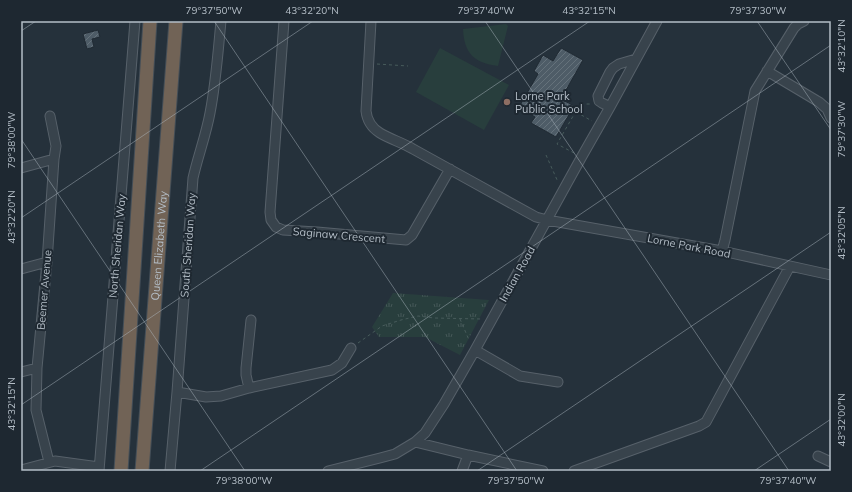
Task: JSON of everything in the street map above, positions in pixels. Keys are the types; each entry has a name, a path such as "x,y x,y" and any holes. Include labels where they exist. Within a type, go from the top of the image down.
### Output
{"highway":[{"path":"121,471 150,21"},
{"name":"Queen Elizabeth Way","path":"142,471 176,21"}],"street":[{"name":"North Sheridan Way","path":"99,469 135,21"},
{"name":"South Sheridan Way","path":"170,471 193,178 210,113 217,68 220,21"},
{"name":"Saginaw Crescent","path":"284,21 270,212 271,220 276,227 283,230 406,240 412,235 450,169"},
{"name":"Lorne Park Road","path":"371,21 366,111 367,117 371,123 376,130 381,133 408,146 536,217 722,252 831,275"},
{"name":"Indian Road","path":"328,471 395,454 415,442 425,433 444,404 475,350 657,21"},
{"path":"722,252 755,91 794,28 804,21"},
{"path":"610,107 602,104 599,101 598,96 613,68 619,64 636,59"},
{"path":"767,71 819,102 827,109 831,118"},
{"name":"Beemer Avenue","path":"49,462 36,410 37,368 56,146 50,116"},
{"path":"21,168 54,159"},
{"path":"21,269 47,262"},
{"path":"574,471 699,426 706,422 790,266"},
{"path":"248,388 246,368 251,320"},
{"path":"177,392 206,397 221,396 248,388 332,370 342,363 351,348"},
{"path":"475,350 520,376 558,382"},
{"path":"21,372 37,368"},
{"path":"415,442 542,471"},
{"path":"462,471 468,455"},
{"path":"818,456 831,462"},
{"path":"21,470 56,460 99,469"}],"path":[{"path":"368,63 408,66"},
{"path":"574,153 557,144 580,104 592,105 598,96"},
{"path":"576,112 592,121"},
{"path":"546,155 558,182"},
{"path":"351,348 382,326 400,320 418,316 434,318 481,319"},
{"path":"460,319 469,340"}],"green space":[{"path":"506,24 508,26 498,66 490,65 477,59 468,50 463,29"},
{"path":"440,48 509,85 484,130 416,92"},
{"path":"393,293 489,300 460,355 425,337 379,337 372,327"}],"building":[{"path":"98,30 100,37 92,39 94,47 87,49 83,34"},
{"path":"561,48 583,60 561,99 574,106 556,137 531,123 535,117 519,107 538,74 534,71 543,55 553,61"}],"place":[{"name":"Lorne Park Public School","path":"507,102"}]}
